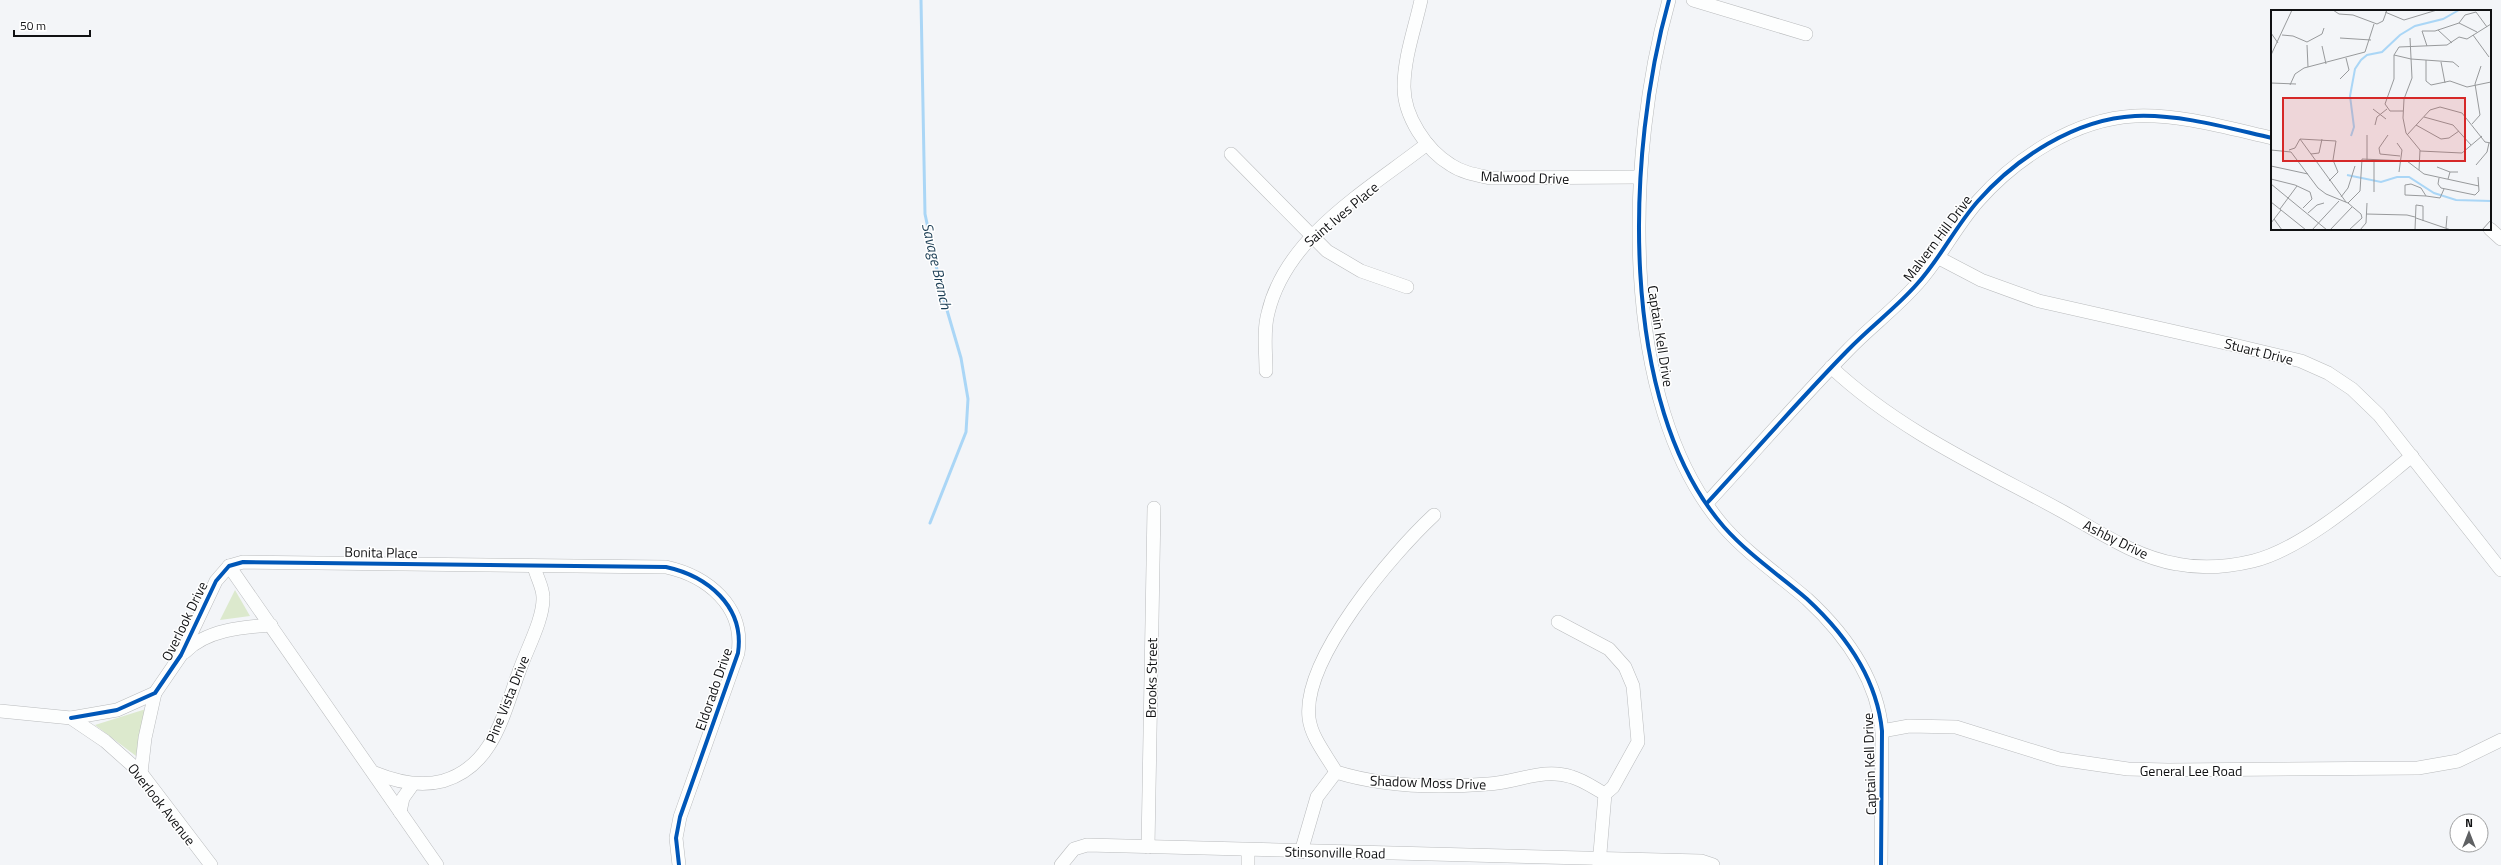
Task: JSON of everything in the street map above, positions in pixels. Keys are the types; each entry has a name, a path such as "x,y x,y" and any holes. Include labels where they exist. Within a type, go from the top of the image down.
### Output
{"street":[{"name":"Malwood Drive","path":"1421,0 1406,62 1404,88 1408,108 1427,144 1451,165 1470,174 1530,179 1640,177"},
{"name":"Captain Kell Drive","path":"1669,0 1650,96 1640,177 1640,271 1654,375 1677,448 1707,503 1723,525 1745,549 1807,600 1847,642 1871,685 1880,712 1882,731 1881,865"},
{"path":"1693,0 1806,34"},
{"name":"Malvern Hill Drive","path":"1707,503 1831,367 1917,285 1939,258 1978,201 2014,166 2036,151 2074,132 2116,119 2156,116 2271,138"},
{"name":"Saint Ives Place","path":"1266,371 1268,314 1271,303 1290,262 1311,237 1427,144"},
{"path":"1231,154 1311,237 1327,251 1361,271 1408,287"},
{"path":"2491,230 2501,239"},
{"name":"Stuart Drive","path":"1939,258 1981,280 2039,301 2234,345 2317,367 2365,399 2412,456 2501,570"},
{"name":"Ashby Drive","path":"1831,367 1858,392 1936,443 2131,548 2176,564 2200,567 2241,564 2269,557 2286,550 2325,523 2412,456"},
{"name":"Brooks Street","path":"1148,847 1154,508"},
{"path":"1301,852 1317,797 1336,772 1321,746 1309,719 1309,702 1314,683 1353,608 1385,565 1434,514"},
{"name":"Bonita Place","path":"229,566 255,560 534,566"},
{"path":"229,566 375,773 437,865"},
{"name":"Overlook Drive","path":"155,693 181,655 216,580 229,566"},
{"name":"Pine Vista Drive","path":"375,773 412,784 436,783 464,772 484,754 492,742 540,614 543,592 534,566"},
{"name":"Eldorado Drive","path":"534,566 666,567 684,571 700,578 714,589 723,598 733,615 739,634 738,653 680,817 676,838 679,865"},
{"path":"1558,622 1609,649 1625,667 1633,686 1638,742 1613,787 1605,794 1599,862"},
{"path":"181,655 192,644 208,636 244,627 270,625"},
{"path":"71,718 117,710 155,693"},
{"path":"141,774 145,738 155,693"},
{"name":"Overlook Avenue","path":"0,711 71,718 122,754 141,774 211,865"},
{"name":"General Lee Road","path":"1882,731 1909,726 1956,727 2059,759 2128,769 2168,770 2418,768 2458,761 2501,740"},
{"name":"Shadow Moss Drive","path":"1336,772 1372,782 1440,784 1488,784 1537,774 1558,774 1573,777 1605,794"},
{"path":"400,812 403,798 412,784"},
{"name":"Stinsonville Road","path":"1061,865 1074,849 1087,845 1599,862 1701,861 1713,865"},
{"path":"1248,850 1248,865"}],"green space":[{"path":"235,590 250,616 220,620"},
{"path":"146,709 136,756 95,725"}],"waterway":[{"name":"Savage Branch","path":"921,0 925,214 942,293 961,358 968,399 966,432 930,523"}],"cycle path":[{"path":"1669,0 1655,60 1645,128 1639,200 1640,273 1648,345 1664,413 1689,475 1724,527 1744,547 1807,599 1821,613 1846,642 1866,676 1874,693 1882,731 1881,865"},
{"path":"1707,503 1830,369 1917,284 1978,201 1993,185 2029,156 2048,144 2090,124 2135,116 2187,119 2271,138"},
{"path":"71,718 117,710 155,693 181,655 216,581 229,566 243,562 666,567 681,571 696,578 709,586 720,596 729,608 735,621 739,636 738,653 680,817 676,838 679,865"}]}
